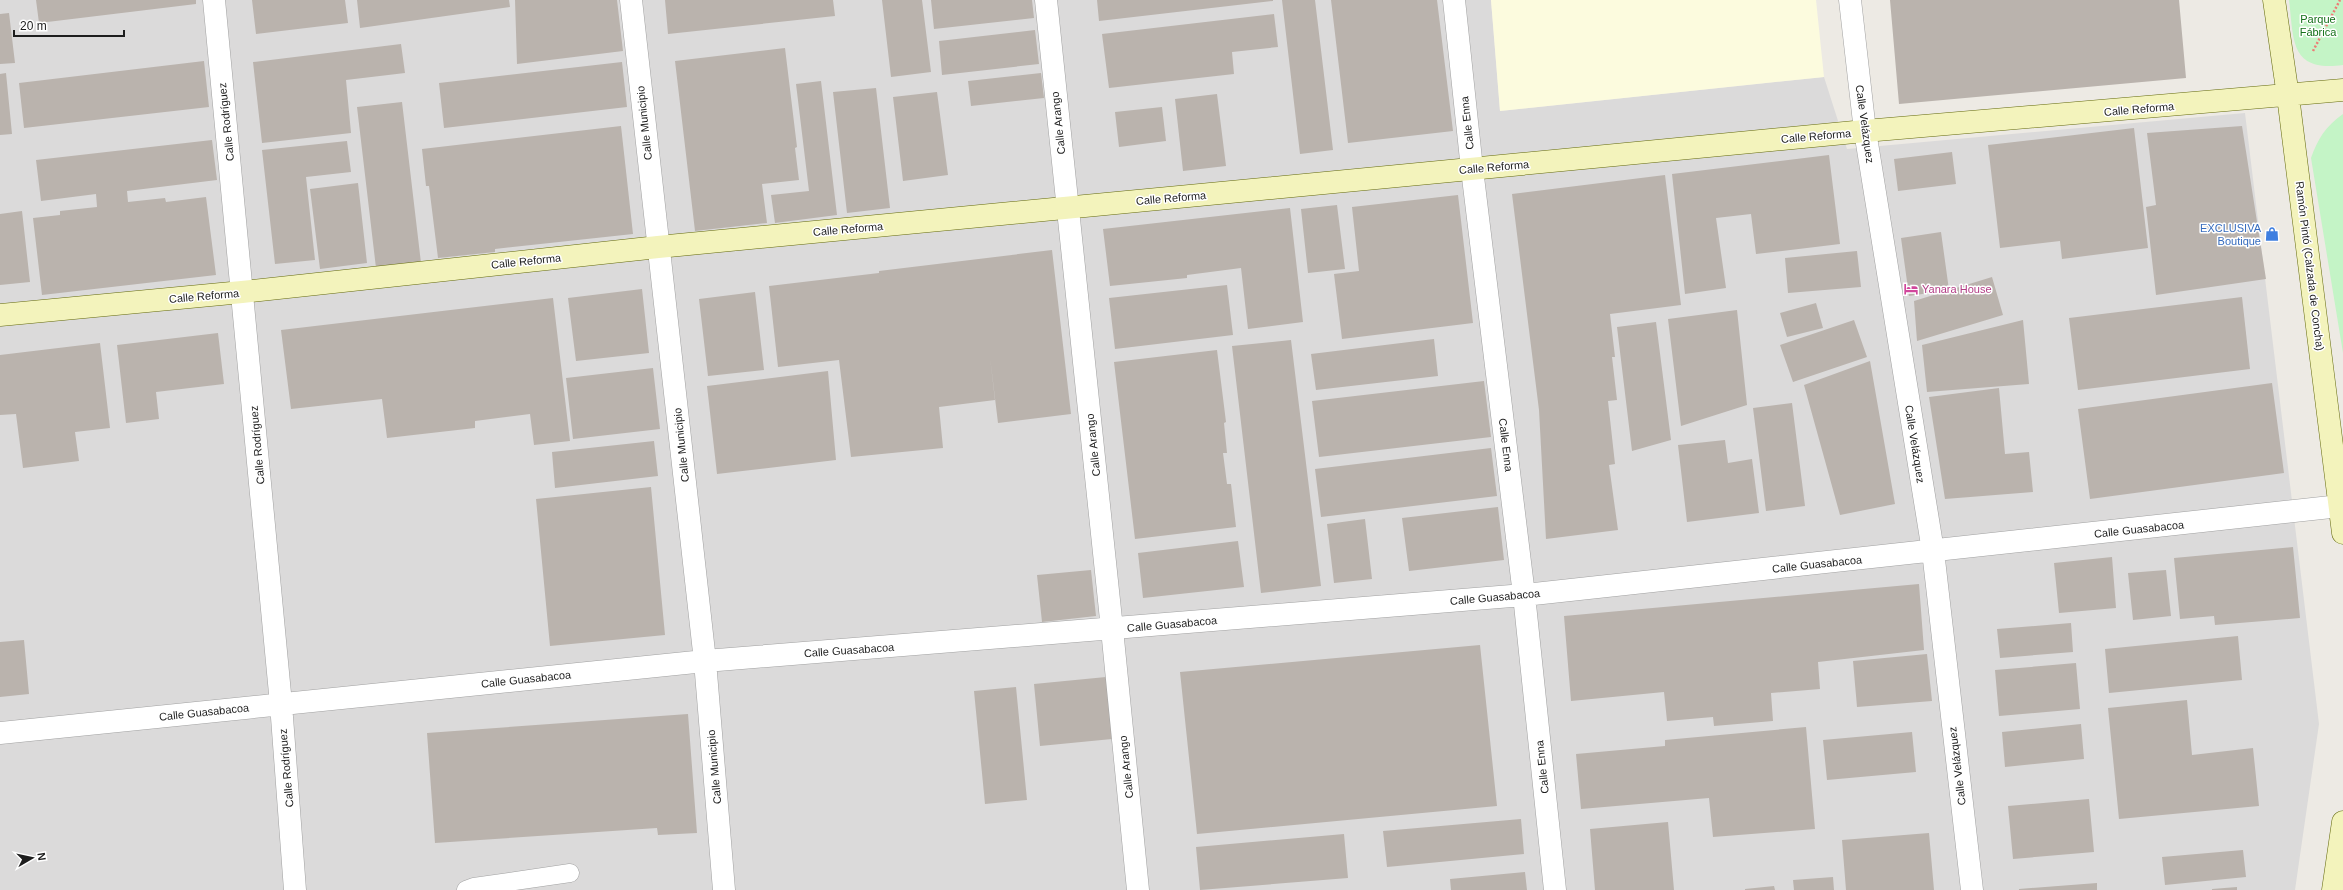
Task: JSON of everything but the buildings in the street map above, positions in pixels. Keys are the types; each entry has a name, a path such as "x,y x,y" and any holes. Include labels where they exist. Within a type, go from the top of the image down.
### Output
{"street":[{"name":"Calle Rodríguez","path":"214,0 281,704 296,890"},
{"name":"Calle Municipio","path":"631,0 705,661 724,890"},
{"name":"Calle Arango","path":"1046,0 1138,890"},
{"name":"Calle Enna","path":"1454,0 1472,169 1524,595 1554,890"},
{"name":"Calle Velázquez","path":"1850,0 1865,132 1933,551 1972,890"},
{"name":"Ramón Pintó (Calzada de Concha)","path":"2274,0 2342,506 2343,533"},
{"name":"Calle Reforma","path":"0,315 242,292 658,247 1865,132 2343,90"},
{"name":"Calle Guasabacoa","path":"0,733 705,661 1112,630 1524,595 2342,506"},
{"path":"2333,890 2343,822"}],"lane":[{"path":"466,890 474,887 570,873"}],"shaded area":[{"path":"0,0 1491,0 1500,111 1824,77 1847,149 2245,113 2319,724 2295,890 0,890"},
{"path":"1491,0 1816,0 1824,77 1500,111"}],"green space":[{"name":"Parque Fábrica","path":"2289,0 2343,0 2343,65 2326,66 2313,64 2304,58 2298,50 2294,40"},
{"path":"2343,114 2343,353 2311,158 2323,133"}],"place":[{"name":"EXCLUSIVA Boutique","path":"2272,234"},
{"name":"Yanara House","path":"1911,289"}]}
